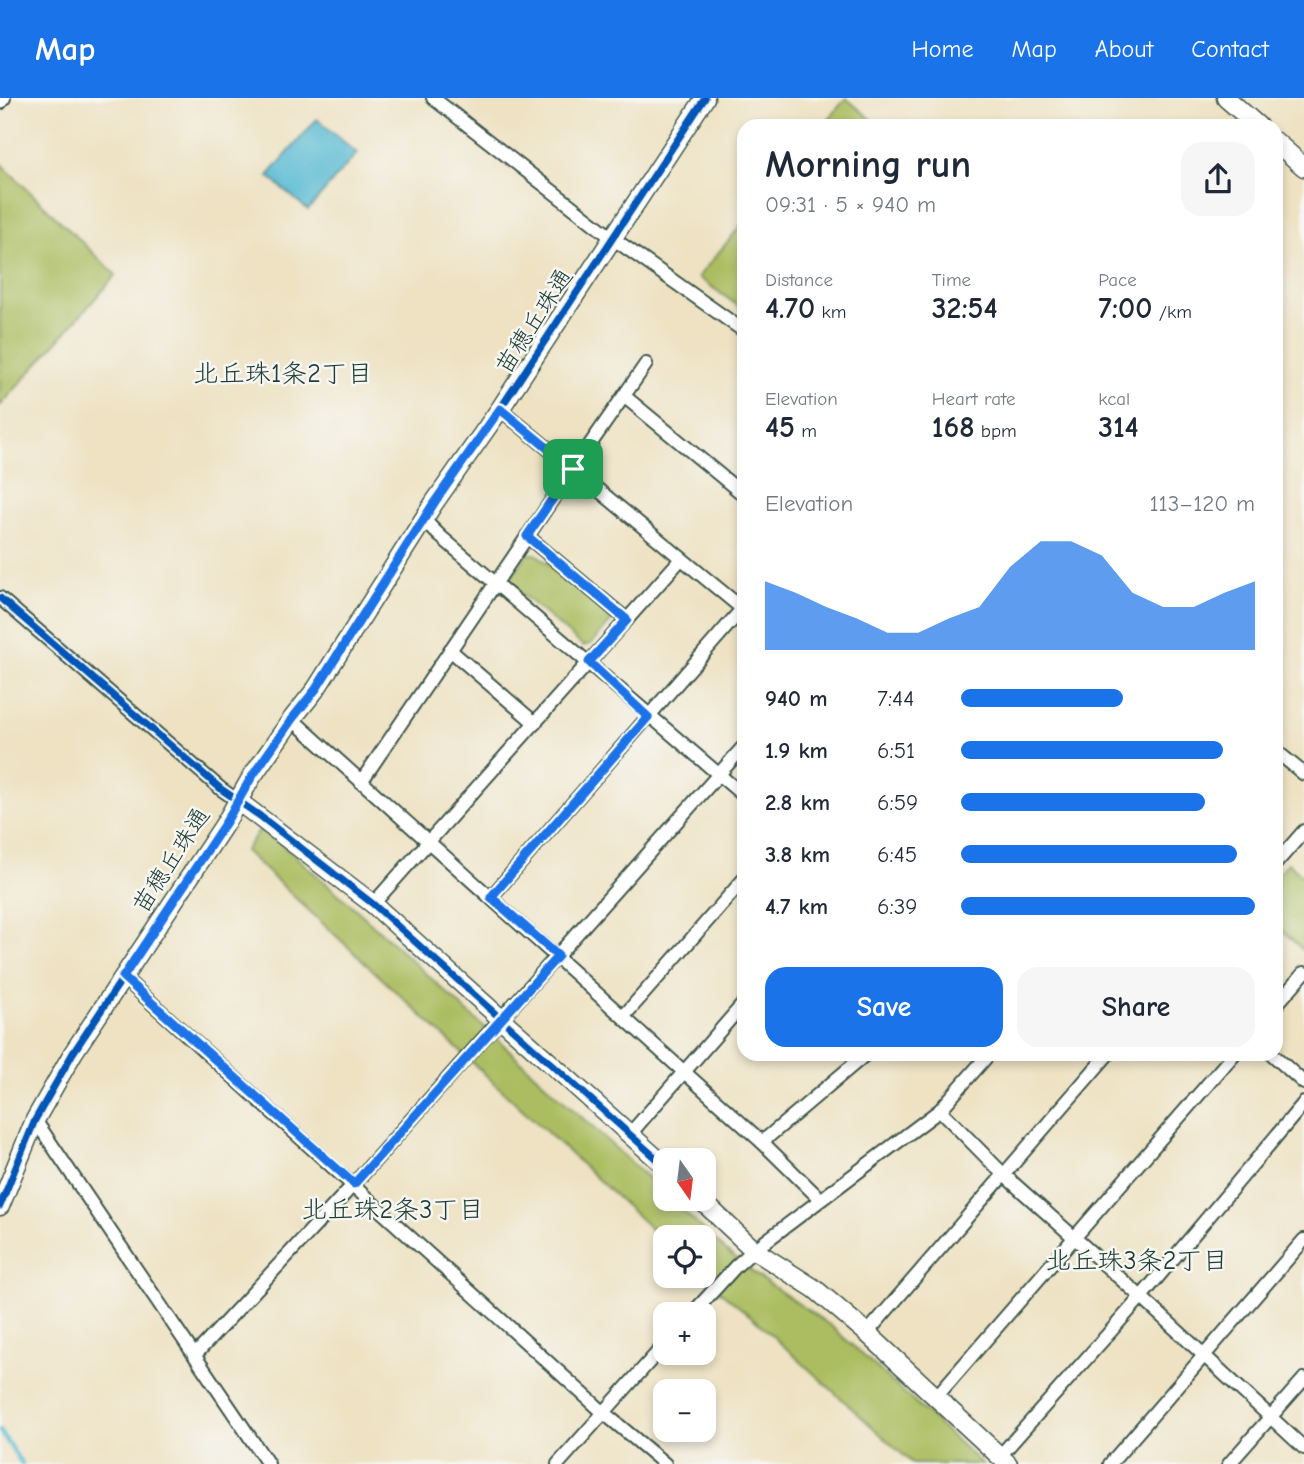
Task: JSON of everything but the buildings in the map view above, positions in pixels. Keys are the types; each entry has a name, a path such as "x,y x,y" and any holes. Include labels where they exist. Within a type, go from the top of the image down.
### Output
{"street":[{"path":"0,103 4,98"},
{"path":"433,98 611,237 737,326"},
{"name":"苗穂丘珠通","path":"0,1206 35,1120 73,1052 239,801 251,778 316,689 423,519 500,409 705,98"},
{"path":"1226,98 1250,119"},
{"path":"1283,148 1304,167"},
{"path":"361,782 646,364"},
{"path":"624,396 737,489"},
{"path":"500,409 737,605"},
{"path":"423,519 589,662 648,717 737,790"},
{"path":"527,536 627,620"},
{"path":"373,904 681,559"},
{"path":"0,598 221,789 373,904 653,1156"},
{"path":"491,897 737,617"},
{"path":"450,650 535,723"},
{"path":"292,719 558,956 762,1142 820,1199"},
{"path":"195,1355 354,1184 737,754"},
{"path":"1283,757 1304,774"},
{"path":"1283,855 1304,831"},
{"path":"624,1016 737,887"},
{"path":"1283,998 1304,973"},
{"path":"123,977 604,1413 665,1464"},
{"path":"630,1134 737,1011"},
{"path":"762,1142 858,1061"},
{"path":"703,1302 754,1250 940,1110 983,1061"},
{"path":"867,1333 1102,1061"},
{"path":"936,1397 1228,1061"},
{"path":"1280,1061 1304,1083"},
{"path":"713,1211 754,1250 814,1289 867,1333 1004,1460 1304,1102"},
{"path":"940,1110 1003,1174 1304,1448"},
{"path":"35,1120 268,1464"},
{"path":"1110,1464 1304,1240"},
{"path":"558,1464 653,1358"},
{"path":"1229,1464 1304,1379"}],"green space":[{"path":"846,98 871,119 829,119"},
{"path":"0,163 116,275 0,406"},
{"path":"737,230 737,305 698,277"},
{"path":"527,554 536,554 612,615 612,620 591,644 583,646 512,586 511,579"},
{"path":"259,830 272,836 359,912 653,1183 653,1211 683,1211 698,1225 653,1225 653,1231 245,851"},
{"path":"1288,863 1304,878 1304,951 1283,932 1283,869"},
{"path":"716,1242 755,1274 831,1326 982,1464 913,1464 753,1318 716,1288"}],"water":[{"path":"317,119 357,153 308,210 268,176"}],"waterway":[{"path":"0,1431 22,1464"}],"cycle path":[{"path":"0,1206 35,1120 73,1053 226,822 251,778 316,689 434,503 500,409 705,98"},
{"path":"0,598 221,789 373,904 653,1155"}],"district":[{"name":"北丘珠1条2丁目","path":"283,373"},
{"name":"北丘珠2条3丁目","path":"393,1209"},
{"name":"北丘珠3条2丁目","path":"1137,1260"}],"route":[{"path":"500,409 573,469 527,536 627,620 589,662 648,717 491,897 558,956 354,1184 123,977 226,822 251,778 316,689 434,503 500,409"}]}
